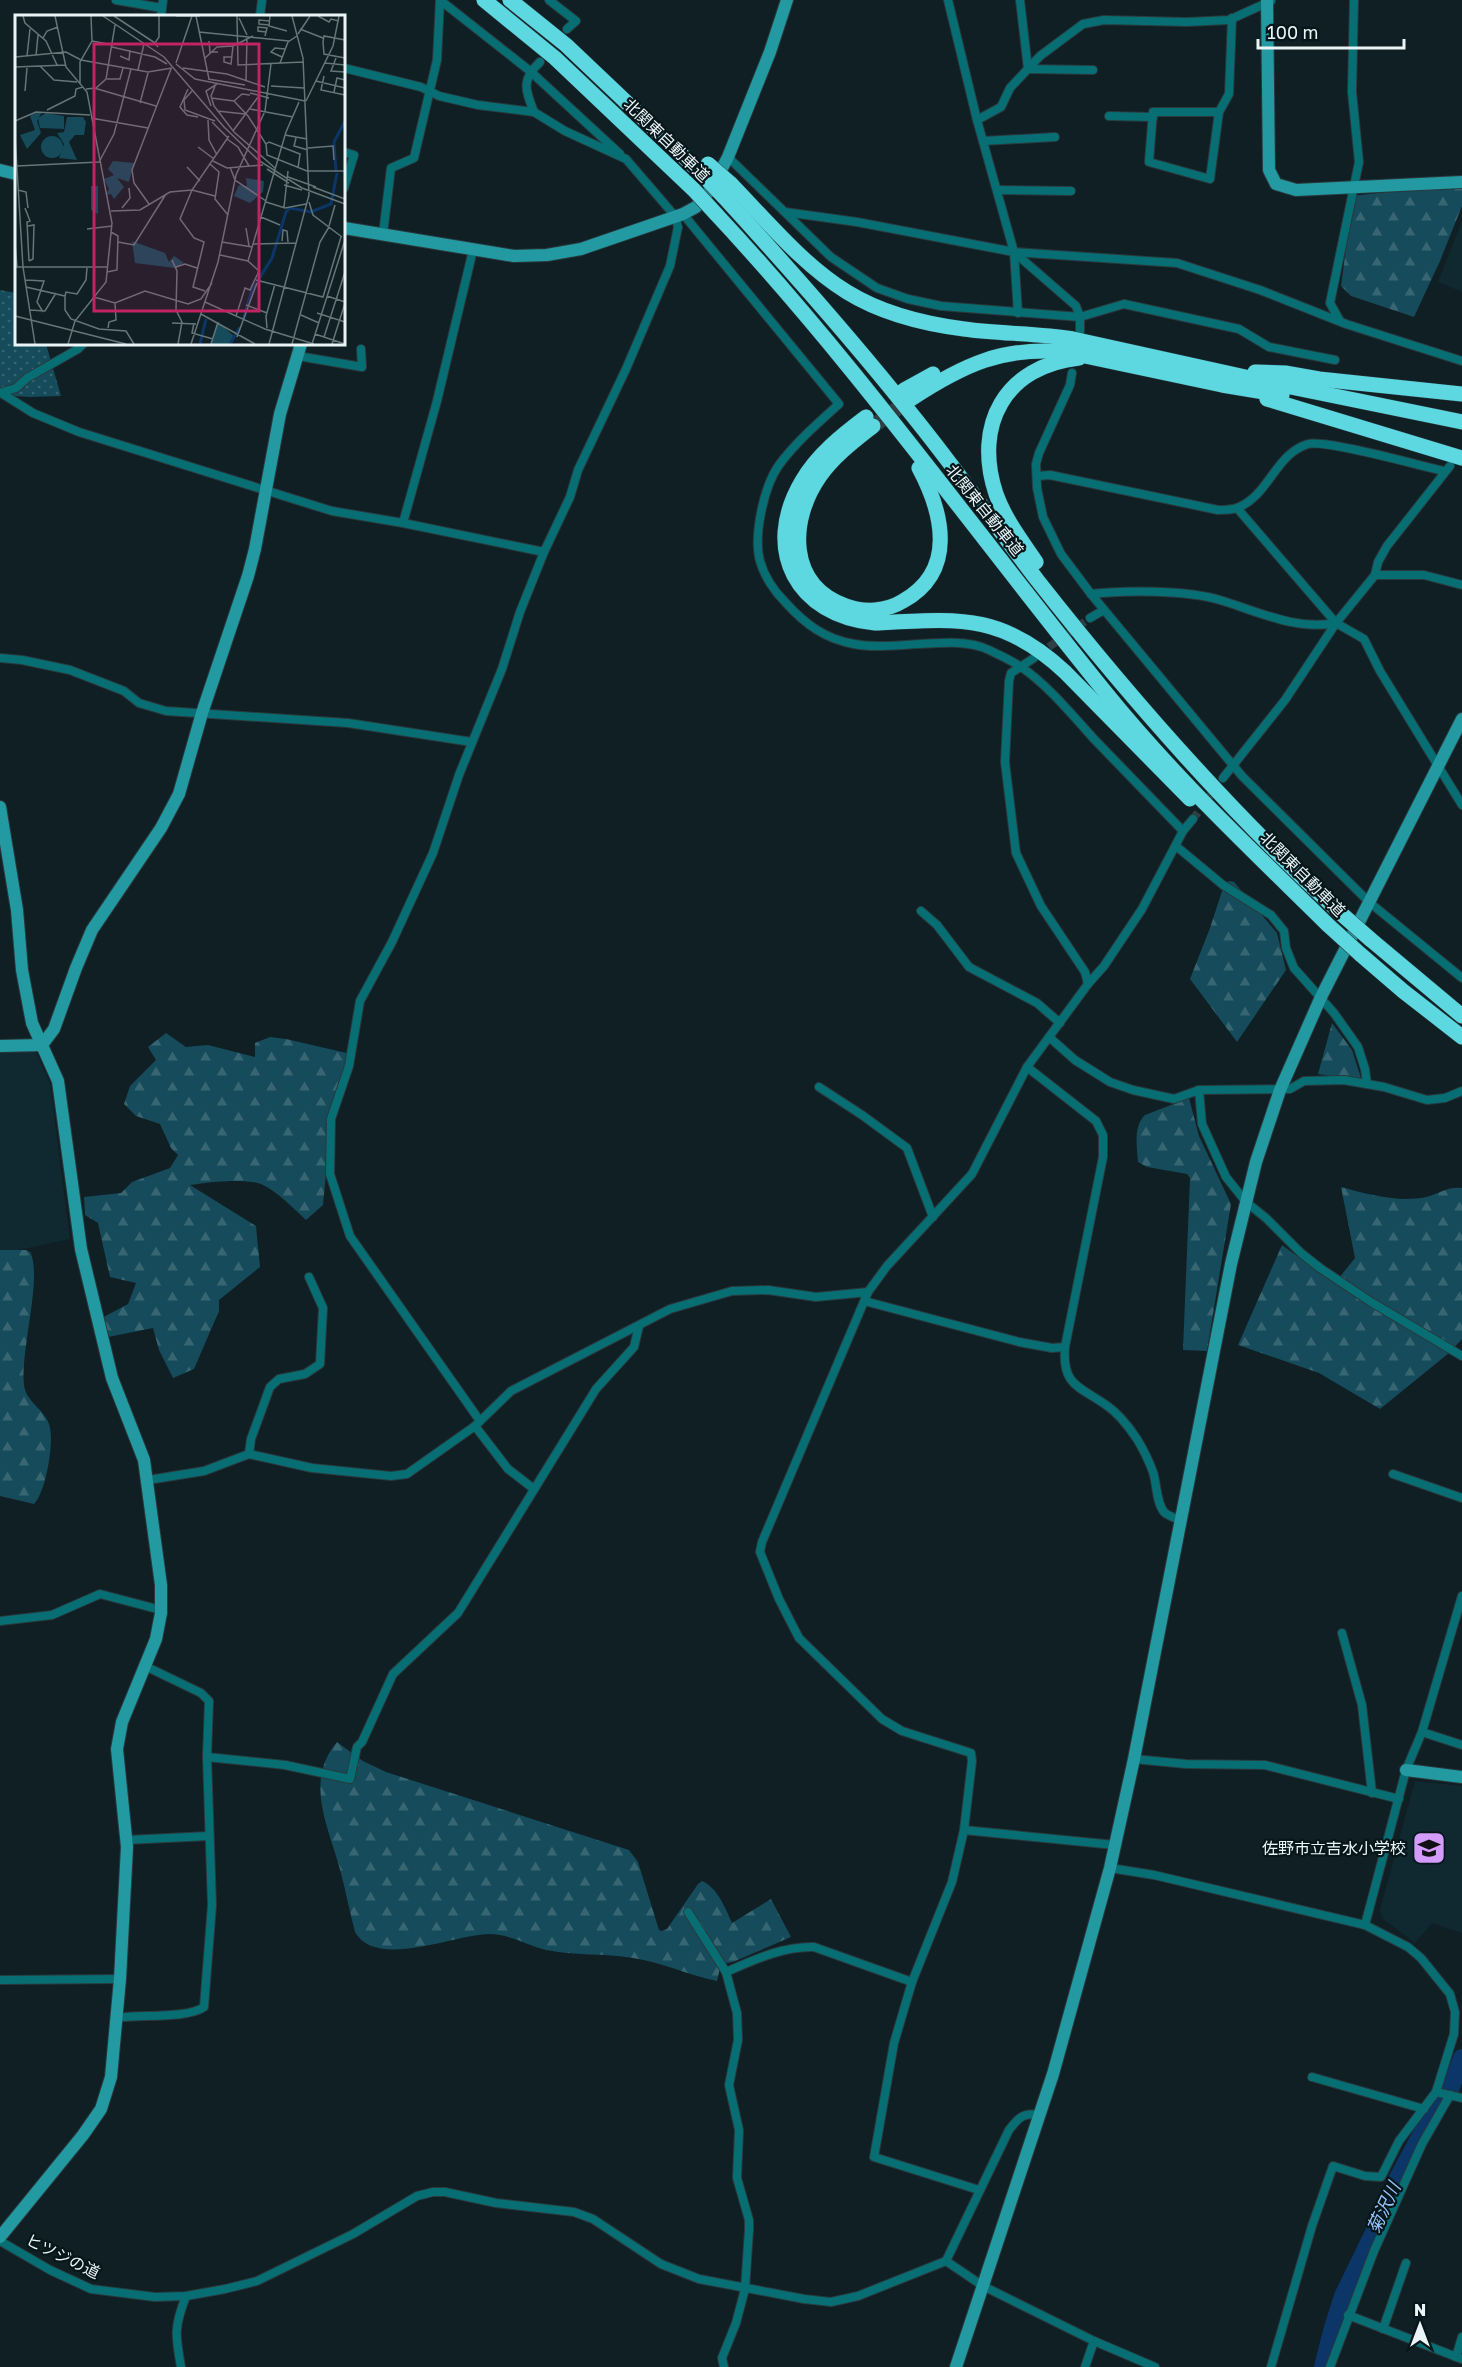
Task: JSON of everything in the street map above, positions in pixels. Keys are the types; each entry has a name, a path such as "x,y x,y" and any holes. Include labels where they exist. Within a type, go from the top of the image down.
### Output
{"highway":[{"name":"北関東自動車道","path":"484,0 555,58 694,190 794,300 840,354 1107,695 1191,787 1328,925 1402,991 1462,1037"},
{"name":"北関東自動車道","path":"510,0 566,45 727,190 910,412 1039,582 1160,729 1239,815 1337,910 1462,1017"},
{"path":"727,190 832,282 868,304 910,317 964,329 1077,335 1176,368"},
{"path":"794,300 842,370 914,458 929,486 939,515 941,546 931,575 923,587 896,606 862,610 846,607 832,600 811,581 804,568 798,537 799,519 804,503 821,474 870,421 836,441 817,460 797,489 789,509 785,529 787,559 799,585 808,596 832,613 860,622 963,620 1005,630 1031,644 1065,672 1222,831 1293,891"},
{"path":"1077,335 1023,341 980,351 958,360 908,394 963,368 1000,354 1044,350 1176,368 1462,430"},
{"path":"1100,358 1070,359 1044,366 1032,371 1014,385 999,405 994,419 990,438 990,467 999,501 1019,538 1123,673 1160,729"},
{"path":"1224,378 1285,373 1328,380 1462,394"},
{"path":"1224,378 1281,385 1462,422"},
{"path":"1224,378 1296,409 1328,417 1452,465"}],"street":[{"path":"116,0 162,8"},
{"path":"260,15 262,0"},
{"path":"440,0 530,71 626,159 679,215 839,404 811,429 778,467 765,494 759,524 760,560 774,591 804,622 837,641 884,647 968,645 985,648 1020,667 1063,707 1183,831"},
{"path":"383,234 391,168 414,158 439,48 440,0"},
{"path":"549,0 576,21 567,29"},
{"path":"345,228 514,256 547,255 581,249 696,207 711,189 728,157 770,52 787,0"},
{"path":"948,0 977,120 1014,252 1018,313"},
{"path":"1020,0 1028,69"},
{"path":"1341,321 1330,303 1359,162 1352,92 1354,0"},
{"path":"977,120 1001,107 1010,88 1040,56 1083,24 1104,20 1187,22 1232,18 1269,1 1269,170 1276,184 1296,190 1462,182 1462,173"},
{"path":"1219,112 1153,112 1149,162 1210,179 1219,112 1229,94 1232,18"},
{"path":"534,112 527,93 526,80 530,71 540,62"},
{"path":"345,68 421,87 439,96 478,105 534,112 565,131 626,159"},
{"path":"1028,69 1094,70"},
{"path":"1109,116 1153,117"},
{"path":"983,141 1055,137"},
{"path":"345,152 354,155 345,185"},
{"path":"728,157 831,257 877,288 908,299 941,306 1080,317 1117,305 1133,305 1239,329 1269,346 1335,360"},
{"path":"0,170 15,174"},
{"path":"997,190 1071,191"},
{"path":"785,212 857,222 1014,252 1177,263 1462,361"},
{"path":"534,1489 508,1469 350,1236 330,1174 331,1119 348,1066 360,1001 392,942 433,853 472,742 502,669 520,612 544,552 570,497 578,470 626,369 670,266 679,215"},
{"path":"403,522 437,401 473,250"},
{"path":"1014,252 1076,306 1080,317 1077,335"},
{"path":"0,393 16,388 27,378 82,345"},
{"path":"42,1045 54,1029 92,930 161,828 176,801 202,713 248,576 280,414 299,350 362,367 362,349"},
{"path":"1072,373 1070,385 1036,464 1038,499 1053,541 1090,594 1233,766 1370,902 1462,978"},
{"path":"0,393 33,413 79,432 333,511 403,522 544,552"},
{"path":"1038,476 1050,476 1218,510 1237,508 1254,496 1268,482 1289,453 1310,443 1452,465 1388,546 1378,562 1375,575 1336,623 1285,700 1223,778"},
{"path":"1237,508 1336,623 1364,639 1380,671 1462,805"},
{"path":"1375,575 1424,575 1462,585"},
{"path":"1090,594 1120,591 1204,597 1278,619 1324,625 1336,623"},
{"path":"1090,618 1104,610"},
{"path":"0,658 70,670 124,691 139,703 166,711 348,723 472,742"},
{"path":"1034,658 1011,673 1006,727 1005,762 1016,853 1041,906 1085,972 1088,984"},
{"path":"956,2367 1053,2074 1110,1868 1246,1202 1280,1090 1321,997 1462,719"},
{"path":"0,807 17,910 22,969 32,1023 58,1081 81,1249 112,1378 137,1439 148,1480 161,1585 161,1610 156,1639 122,1722 117,1749 126,1839 120,1980 111,2077 101,2109 0,2239"},
{"path":"979,2190 874,2157 894,2043 912,1982 952,1882 964,1830 971,1753 902,1731 882,1719 799,1638 760,1552 762,1542 867,1295 887,1266 972,1174 1027,1067 1088,984 1104,966 1142,909 1183,831 1193,819"},
{"path":"1176,846 1223,885 1271,915 1284,931 1286,948 1294,968 1321,997 1358,1047 1367,1084"},
{"path":"921,911 937,925 969,967 1037,1003 1060,1023"},
{"path":"1049,1037 1090,1070 1110,1082 1133,1090 1174,1099 1199,1090 1290,1089 1304,1081 1344,1080 1384,1087 1427,1100 1444,1098 1462,1091"},
{"path":"0,1046 42,1045"},
{"path":"1027,1067 1096,1120 1103,1135 1103,1157 1065,1347 1065,1367 1070,1381 1107,1406 1123,1422 1147,1456 1162,1509 1169,1516 1180,1520"},
{"path":"819,1087 907,1148 933,1216"},
{"path":"1199,1090 1202,1124 1226,1177 1246,1202 1320,1268 1371,1302 1462,1356"},
{"path":"249,1454 251,1439 270,1387 279,1379 305,1374 320,1364 322,1308 309,1277"},
{"path":"148,1480 204,1471 249,1454 312,1468 391,1476 407,1474 477,1424 512,1391 670,1309 732,1292 768,1290 816,1297 867,1295"},
{"path":"867,1295 868,1302 1019,1342 1052,1348 1065,1347"},
{"path":"207,1757 285,1765 350,1779 357,1747 362,1742 393,1674 458,1613 596,1389 634,1347 639,1326"},
{"path":"1393,1474 1462,1498"},
{"path":"0,1622 15,1618 52,1615 100,1594 161,1610"},
{"path":"1365,1926 1406,1770 1422,1732 1462,1596"},
{"path":"1342,1633 1362,1705 1372,1793"},
{"path":"116,2018 195,2013 204,2007 212,1905 207,1757 209,1701 201,1693 145,1666"},
{"path":"1422,1732 1462,1745"},
{"path":"1134,1759 1186,1764 1264,1765 1399,1799"},
{"path":"1406,1770 1462,1777"},
{"path":"964,1830 1115,1845"},
{"path":"126,1839 209,1836"},
{"path":"1110,1868 1154,1875 1365,1926 1408,1947 1421,1958 1450,1994 1455,2012 1455,2034 1436,2092 1399,2140 1381,2177 1365,2176 1333,2166 1312,2226 1271,2367"},
{"path":"688,1912 726,1972 737,2013 738,2040 729,2085 739,2130 737,2178 749,2220 745,2289 736,2323 722,2358 724,2367"},
{"path":"726,1972 779,1952 800,1947 814,1947 912,1982"},
{"path":"0,1980 120,1980"},
{"path":"1312,2077 1424,2109"},
{"path":"1436,2092 1462,2098"},
{"path":"1330,2367 1348,2315 1422,2144 1450,2095"},
{"path":"1040,2115 1029,2113 1017,2119 997,2151 946,2261 983,2286 1094,2341 1155,2367"},
{"name":"ヒツジの道","path":"0,2239 50,2270 91,2289 155,2297 186,2296 257,2280 353,2234 417,2196 445,2192 496,2203 574,2212 593,2219 661,2264 699,2279 745,2289 831,2302 858,2296 946,2261"},
{"path":"1383,2329 1406,2264"},
{"path":"181,2367 176,2340 176,2322 186,2296"},
{"path":"1348,2315 1459,2358 1462,2337"},
{"path":"1085,2367 1094,2341"}],"shaded area":[{"path":"1462,221 1462,292 1438,282"},
{"path":"0,1051 36,1052 50,1084 70,1239 0,1254"},
{"name":"佐野市立吉水小学校","path":"1415,1781 1462,1786 1462,1933 1432,1923 1415,1943 1383,1919 1380,1910"}],"green space":[{"path":"1462,183 1462,206 1414,317 1351,296 1341,286 1353,196"},
{"path":"0,290 15,293 15,345 46,345 61,396 0,395"},
{"path":"1229,881 1234,882 1277,933 1286,970 1237,1042 1190,979 1224,885"},
{"path":"1332,1023 1352,1050 1362,1081 1318,1074"},
{"path":"166,1033 186,1047 208,1045 255,1057 255,1043 270,1037 351,1054 331,1119 323,1205 306,1220 279,1196 261,1184 236,1181 190,1185 256,1226 260,1267 219,1300 219,1311 194,1369 173,1378 159,1350 153,1328 103,1338 98,1320 128,1304 136,1283 110,1277 98,1223 85,1215 84,1197 121,1193 132,1182 170,1168 178,1155 171,1148 160,1124 136,1116 124,1104 130,1086 156,1060 148,1047"},
{"path":"1189,1098 1199,1136 1231,1204 1207,1351 1183,1350 1190,1178 1187,1174 1147,1167 1138,1162 1137,1150 1137,1131 1145,1115"},
{"path":"1341,1187 1383,1197 1405,1199 1416,1199 1448,1189 1462,1188 1462,1339 1449,1353 1380,1409 1319,1373 1238,1345 1282,1245 1326,1277 1339,1278 1355,1258"},
{"path":"0,1250 26,1250 30,1252 33,1263 33,1295 25,1354 24,1385 28,1396 47,1419 51,1432 46,1478 34,1504 0,1496"},
{"path":"337,1742 363,1761 386,1772 629,1850 638,1862 659,1930 667,1929 702,1881 717,1893 732,1923 771,1899 791,1937 733,1962 721,1964 717,1981 664,1965 622,1956 546,1950 496,1934 475,1935 398,1949 380,1948 365,1943 355,1932 322,1806 320,1790 322,1773 327,1757"}],"waterway":[{"name":"菊沢川","path":"1323,2367 1343,2296 1398,2178 1435,2109 1449,2092 1462,2058"}],"tunnel":[{"path":"873,426 911,399"},
{"path":"1039,654 1090,618"},
{"path":"1193,819 1223,778"}],"place":[{"name":"佐野市立吉水小学校","path":"1429,1848"}]}
